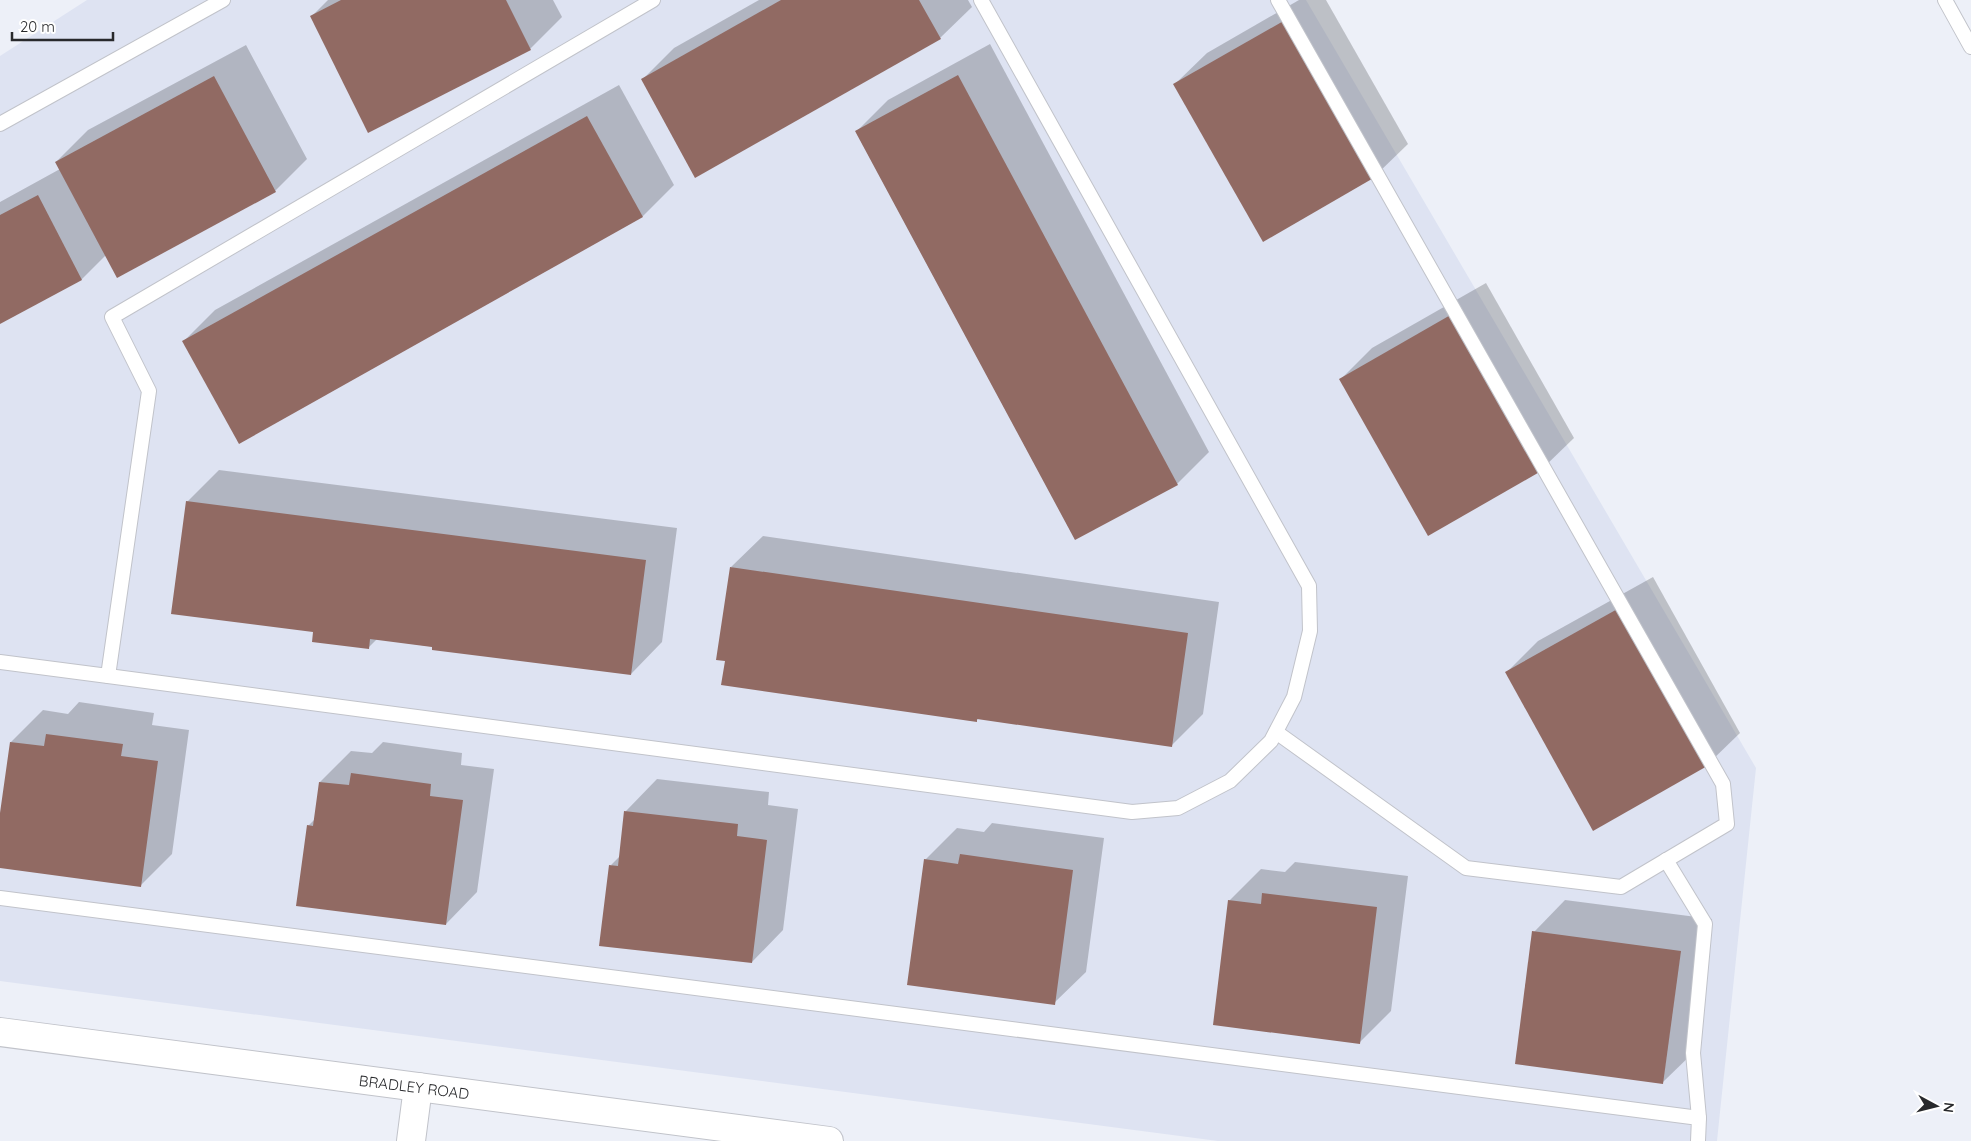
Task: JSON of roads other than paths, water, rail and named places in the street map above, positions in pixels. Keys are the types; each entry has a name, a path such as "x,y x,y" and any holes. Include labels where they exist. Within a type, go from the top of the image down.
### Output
{"street":[{"name":"BRADLEY ROAD","path":"0,1032 829,1141"},
{"path":"411,1141 418,1087"}],"lane":[{"path":"0,124 223,0"},
{"path":"108,676 149,391 112,317 652,0"},
{"path":"0,662 1132,812 1178,808 1230,781 1270,741 1294,697 1310,631 1309,586 981,0"},
{"path":"1276,732 1466,868 1621,887 1727,824 1723,784 1278,0"},
{"path":"1944,0 1971,47"},
{"path":"1666,860 1705,924 1693,1052 1699,1118 1698,1141"},
{"path":"0,898 1699,1118"}]}
